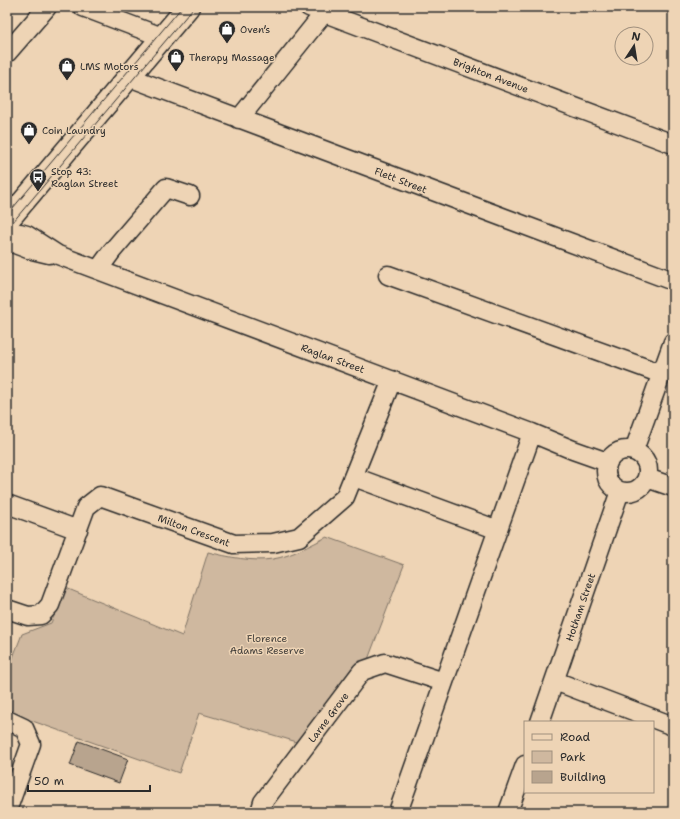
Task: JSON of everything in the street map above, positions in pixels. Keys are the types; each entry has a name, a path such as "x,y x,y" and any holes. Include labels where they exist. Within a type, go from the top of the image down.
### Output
{"main road":[{"path":"7,221 188,7"}],"street":[{"path":"7,53 47,7"},
{"path":"83,7 162,37"},
{"path":"239,119 316,10"},
{"name":"Brighton Avenue","path":"316,10 673,144"},
{"name":"Flett Street","path":"129,77 673,282"},
{"path":"98,270 112,251 166,188 190,196"},
{"name":"Raglan Street","path":"7,234 20,233 27,235 58,255 607,462"},
{"name":"Raglan Street","path":"7,241 41,253 58,255"},
{"path":"388,275 662,374"},
{"path":"634,450 673,342"},
{"name":"Milton Crescent","path":"7,609 28,616 41,615 46,610 50,605 86,507 100,496 234,544 273,544 299,537 345,497 392,380"},
{"path":"398,812 532,433"},
{"path":"619,450 634,450 647,462 649,470 647,478 643,485 636,490 628,492 620,491 613,486 608,479 606,471 607,462 612,455 619,450"},
{"path":"354,477 498,530"},
{"path":"647,478 673,487"},
{"name":"Hotham Street","path":"540,721 620,491"},
{"path":"7,504 78,530"},
{"name":"Larne Grove","path":"260,812 263,802 362,671 385,663 444,682"},
{"path":"555,681 673,726"},
{"path":"7,720 24,728 31,744 7,811"},
{"path":"508,812 524,768"}],"green space":[{"name":"Florence Adams Reserve","path":"327,537 404,565 367,662 353,666 297,742 199,713 179,773 7,712 7,673 22,634 51,623 66,588 182,636 208,552 249,559 273,559 294,553"}],"building":[{"path":"79,741 128,759 119,783 70,765"}],"tram line":[{"path":"7,215 182,7"},
{"path":"7,229 194,7"}],"place":[{"name":"Oven’s","path":"227,44"},
{"name":"Therapy Massage","path":"176,72"},
{"name":"LMS Motors","path":"67,81"},
{"name":"Coin Laundry","path":"29,145"},
{"name":"Stop 43: Raglan Street","path":"38,192"}]}
